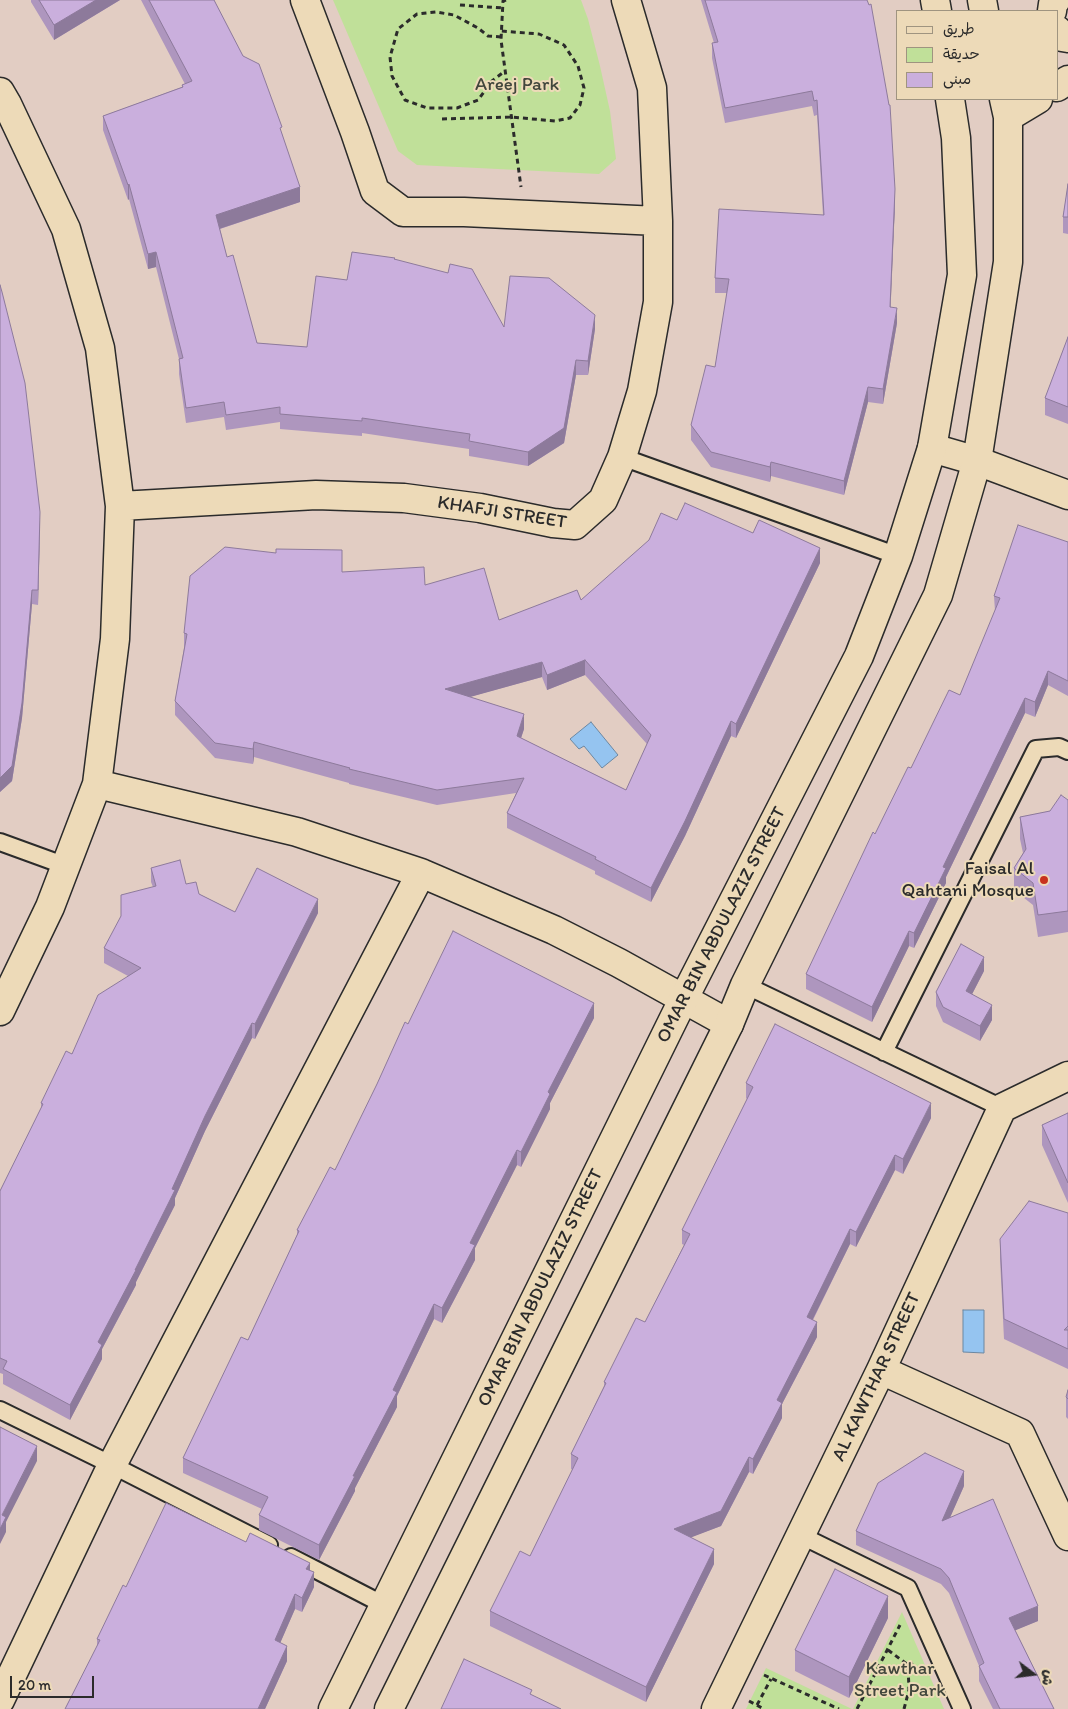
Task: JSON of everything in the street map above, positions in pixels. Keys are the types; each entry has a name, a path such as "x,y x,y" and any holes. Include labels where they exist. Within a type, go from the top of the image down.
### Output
{"street":[{"path":"305,0 356,132 374,191 404,212 658,221"},
{"name":"KHAFJI STREET","path":"120,506 316,495 404,498 480,508 552,524 575,525 603,500 622,457 642,391 658,302 658,221 652,88 626,0"},
{"path":"1058,31 1062,37 1068,38"},
{"path":"0,92 66,230 100,348 120,506 115,640 97,784 50,907 0,1011"},
{"name":"OMAR BIN ABDULAZIZ STREET","path":"333,1709 683,1000 859,656 898,556 932,448 962,275 956,138 950,100"},
{"path":"389,1709 729,1024 746,985 938,595 977,461 1008,262 1006,108 1034,100"},
{"path":"932,448 977,461 1068,495"},
{"path":"97,784 297,832 421,873 554,930 619,963 729,1024"},
{"path":"0,1700 112,1465 421,873"},
{"path":"1002,1108 1068,1076"},
{"name":"AL KAWTHAR STREET","path":"716,1709 802,1536 881,1370 1002,1108"},
{"path":"881,1370 1020,1433 1068,1536"}],"lane":[{"path":"622,457 898,556"},
{"path":"884,1052 1036,749 1059,747 1068,751"},
{"path":"0,842 66,866"},
{"path":"746,985 1002,1108"},
{"path":"0,1410 112,1465 384,1605"},
{"path":"802,1536 908,1588 962,1709"}],"path":[{"path":"506,0 503,1 501,37 525,215"},
{"path":"460,5 503,8"},
{"path":"501,37 488,36 478,28 454,15 436,12 418,14 398,29 390,57 392,76 405,100 427,108 458,108 478,100 492,81 505,71"},
{"path":"442,119 511,117 555,121 570,118 580,105 584,88 578,66 564,44 539,34 501,31"},
{"path":"857,1709 913,1600"},
{"path":"888,1650 908,1665"},
{"path":"908,1665 936,1650"},
{"path":"739,1662 771,1679 839,1709"},
{"path":"904,1709 909,1690 908,1665"},
{"path":"757,1705 771,1679"},
{"path":"742,1698 764,1709"}],"green space":[{"name":"Areej Park","path":"333,0 581,0 588,19 610,111 616,159 599,174 417,165 398,151"},
{"name":"Kawthar Street Park","path":"902,1612 944,1709 853,1709"},
{"name":"Kawthar Street Park","path":"766,1668 852,1709 746,1709"}],"water":[{"path":"591,722 618,755 602,768 584,746 579,749 570,739"},
{"path":"963,1310 984,1310 984,1353 963,1352"}],"building":[{"path":"39,0 96,0 54,25"},
{"path":"149,0 214,0 243,56 259,64 282,127 280,128 300,187 216,215 227,257 233,255 257,343 307,347 316,276 347,280 352,252 395,258 448,273 450,264 472,269 504,327 510,276 549,278 595,315 588,361 576,360 564,428 528,452 469,441 470,434 362,418 362,421 280,414 280,407 226,415 224,402 186,408 179,359 183,358 156,252 148,254 129,184 103,116 183,87 182,85 192,81"},
{"path":"705,0 867,0 869,5 871,4 890,105 895,189 890,307 897,308 883,389 868,387 844,481 771,462 770,467 711,452 691,425 706,365 715,367 729,279 715,278 719,209 824,215 817,100 814,101 812,91 725,108 712,43 718,42"},
{"path":"1068,184 1068,217 1063,217"},
{"path":"0,285 25,383 40,512 38,590 32,590 22,703 12,766 0,778"},
{"path":"1068,337 1068,407 1045,398"},
{"path":"685,503 753,533 759,520 820,548 736,724 731,721 685,821 651,888 595,859 596,857 507,813 524,778 437,790 349,769 254,742 253,749 215,743 175,701 187,634 184,633 190,576 225,547 276,553 276,549 342,550 342,572 424,567 425,585 484,568 499,620 577,590 581,600 649,540 661,513 677,520","holes":["585,660 651,735 626,790 517,736 524,714 445,689 542,662 547,675"]},
{"path":"1018,525 1068,542 1068,681 1048,671 1035,702 1025,698 943,867 946,868 914,933 909,931 872,1007 806,974 873,832 875,834 908,767 911,768 949,690 960,695 1000,598 994,596"},
{"name":"Faisal Al Qahtani Mosque","path":"1061,795 1068,800 1068,911 1038,915 1033,883 1014,868 1026,849 1020,817 1050,811"},
{"path":"180,860 186,884 196,882 199,894 235,912 257,868 318,899 255,1024 252,1023 205,1116 172,1189 175,1190 98,1342 102,1345 70,1405 3,1369 7,1361 0,1358 0,1191 43,1104 41,1103 66,1051 72,1054 98,995 141,968 104,948 121,916 121,895 156,886 151,868"},
{"path":"453,931 594,1003 548,1092 550,1094 521,1152 517,1150 470,1243 475,1245 442,1308 434,1304 393,1390 397,1392 319,1545 259,1515 268,1497 183,1458 241,1337 248,1340 299,1231 297,1230 330,1167 335,1170 405,1022 408,1024"},
{"path":"961,944 984,957 966,991 992,1005 980,1026 943,1007 936,992"},
{"path":"775,1024 931,1103 903,1159 895,1155 856,1232 850,1229 807,1317 817,1322 777,1400 782,1403 753,1459 749,1457 721,1511 674,1529 714,1549 646,1687 490,1611 520,1551 530,1556 578,1458 571,1454 606,1383 604,1382 636,1318 645,1322 690,1234 682,1230 753,1087 746,1083"},
{"path":"1068,1113 1068,1183 1042,1125"},
{"path":"1029,1201 1068,1213 1068,1326 1064,1330 1068,1330 1068,1349 1004,1319 1000,1239"},
{"path":"0,1427 37,1446 2,1515 6,1517 0,1529"},
{"path":"925,1453 964,1471 942,1521 993,1499 1038,1606 1009,1618 1054,1709 1000,1709 979,1666 984,1663 949,1578 941,1569 856,1531 878,1483"},
{"path":"166,1503 246,1542 250,1533 310,1563 306,1569 314,1572 302,1598 295,1594 275,1640 287,1646 258,1709 65,1709 100,1640 97,1639 123,1585 126,1587"},
{"path":"835,1569 888,1596 849,1677 795,1650"},
{"path":"464,1659 532,1690 530,1694 561,1709 441,1709"}],"place":[{"name":"Faisal Al Qahtani Mosque","path":"1044,880"}]}
